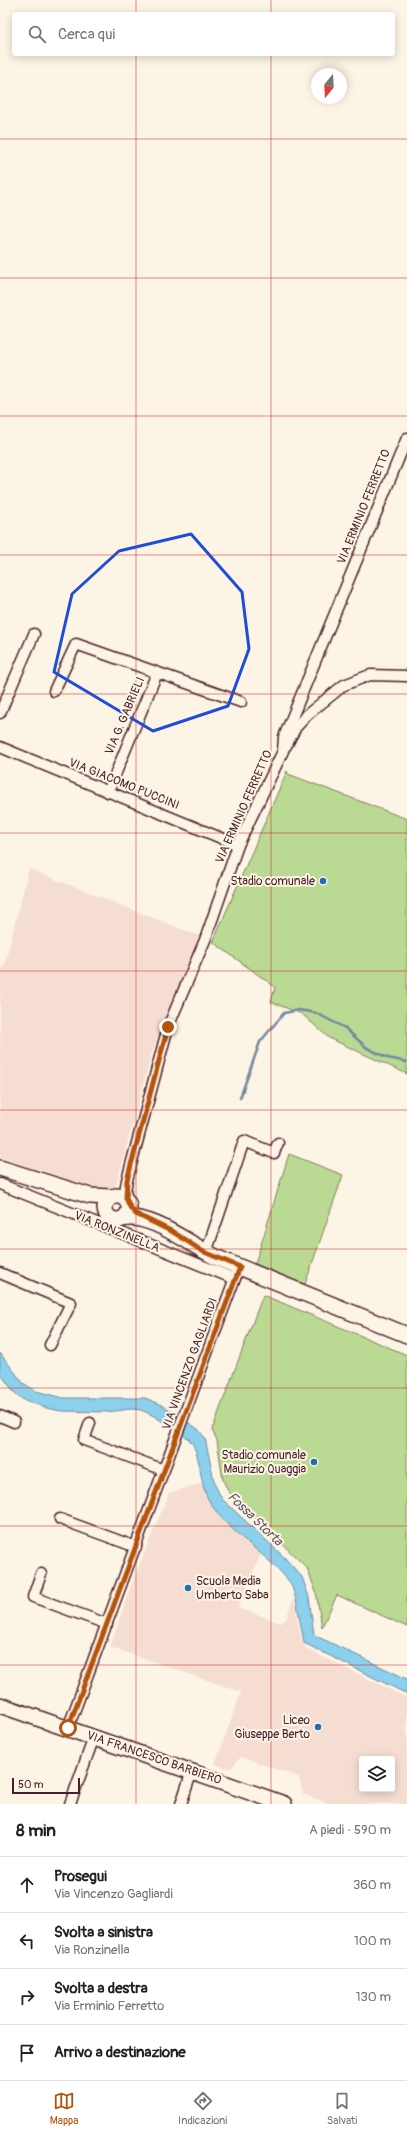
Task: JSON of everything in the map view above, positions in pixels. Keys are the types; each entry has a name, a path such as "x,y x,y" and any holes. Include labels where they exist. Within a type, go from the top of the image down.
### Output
{"street":[{"name":"VIA ERMINIO FERRETTO","path":"121,1204 168,1027 205,940 238,845 283,751 284,737 407,438"},
{"path":"0,713 34,634"},
{"name":"VIA G. GABRIELI","path":"54,691 76,644 241,702"},
{"name":"VIA G. GABRIELI","path":"108,792 157,673"},
{"path":"283,751 296,727 308,714 344,686 370,675 407,676"},
{"name":"VIA GIACOMO PUCCINI","path":"0,747 238,845"},
{"path":"206,1253 244,1141 274,1153 278,1143"},
{"name":"VIA RONZINELLA","path":"0,1168 121,1204 136,1214 173,1232 237,1273"},
{"name":"VIA RONZINELLA","path":"0,1184 407,1335"},
{"name":"VIA RONZINELLA","path":"82,1193 96,1202 113,1219 121,1204"},
{"path":"0,1273 71,1303 50,1345"},
{"name":"VIA VINCENZO GAGLIARDI","path":"68,1728 237,1273"},
{"path":"0,1416 14,1422"},
{"path":"90,1423 84,1440 164,1470"},
{"path":"60,1519 136,1547"},
{"path":"41,1574 33,1597 107,1624"},
{"name":"VIA FRANCESCO BARBIERO","path":"0,1707 68,1728 284,1804"},
{"path":"70,1804 94,1737"},
{"path":"180,1804 192,1772"}],"highlighted area":[{"path":"191,534 242,592 249,649 228,706 153,731 54,672 72,594 119,551"}],"shaded area":[{"path":"29,869 202,937 151,1056 115,1190 103,1199 0,1157 0,968 4,966"},
{"path":"203,1483 262,1552 238,1608 281,1623 286,1619 294,1597 301,1639 307,1649 407,1698 407,1804 330,1804 303,1794 299,1777 241,1757 230,1769 215,1764 241,1692 110,1647 132,1583 169,1493"}],"green space":[{"name":"Stadio comunale","path":"287,771 288,774 407,819 407,1074 329,1038 302,1014 271,1002 275,987 213,942"},
{"path":"289,1154 343,1175 304,1287 254,1267"},
{"name":"Stadio comunale Maurizio Quaggia","path":"263,1295 407,1355 407,1627 337,1595 322,1627 316,1592 307,1568 228,1491 223,1480 217,1440 212,1430"}],"water":[{"path":"0,1353 23,1383 36,1391 63,1398 145,1398 160,1404 198,1429 205,1438 215,1485 222,1499 284,1557 302,1577 309,1597 314,1635 407,1679 407,1694 304,1643 296,1599 291,1584 272,1563 228,1525 211,1504 204,1487 196,1453 189,1439 154,1416 141,1410 131,1409 107,1412 61,1411 46,1408 22,1399 13,1391 0,1373"}],"waterway":[{"path":"240,1098 260,1042 284,1013 299,1010 316,1013 345,1028 367,1048 388,1058 407,1062"}],"place":[{"name":"Stadio comunale","path":"323,881"},
{"name":"Stadio comunale Maurizio Quaggia","path":"314,1462"},
{"name":"Scuola Media Umberto Saba","path":"188,1588"},
{"name":"Liceo Giuseppe Berto","path":"318,1727"}],"route":[{"path":"68,1728 240,1267 202,1251 173,1232 139,1216 131,1209 126,1198 127,1180 163,1041 168,1027"}],"water label":[{"name":"Fossa Storta","path":"255,1519"}]}
